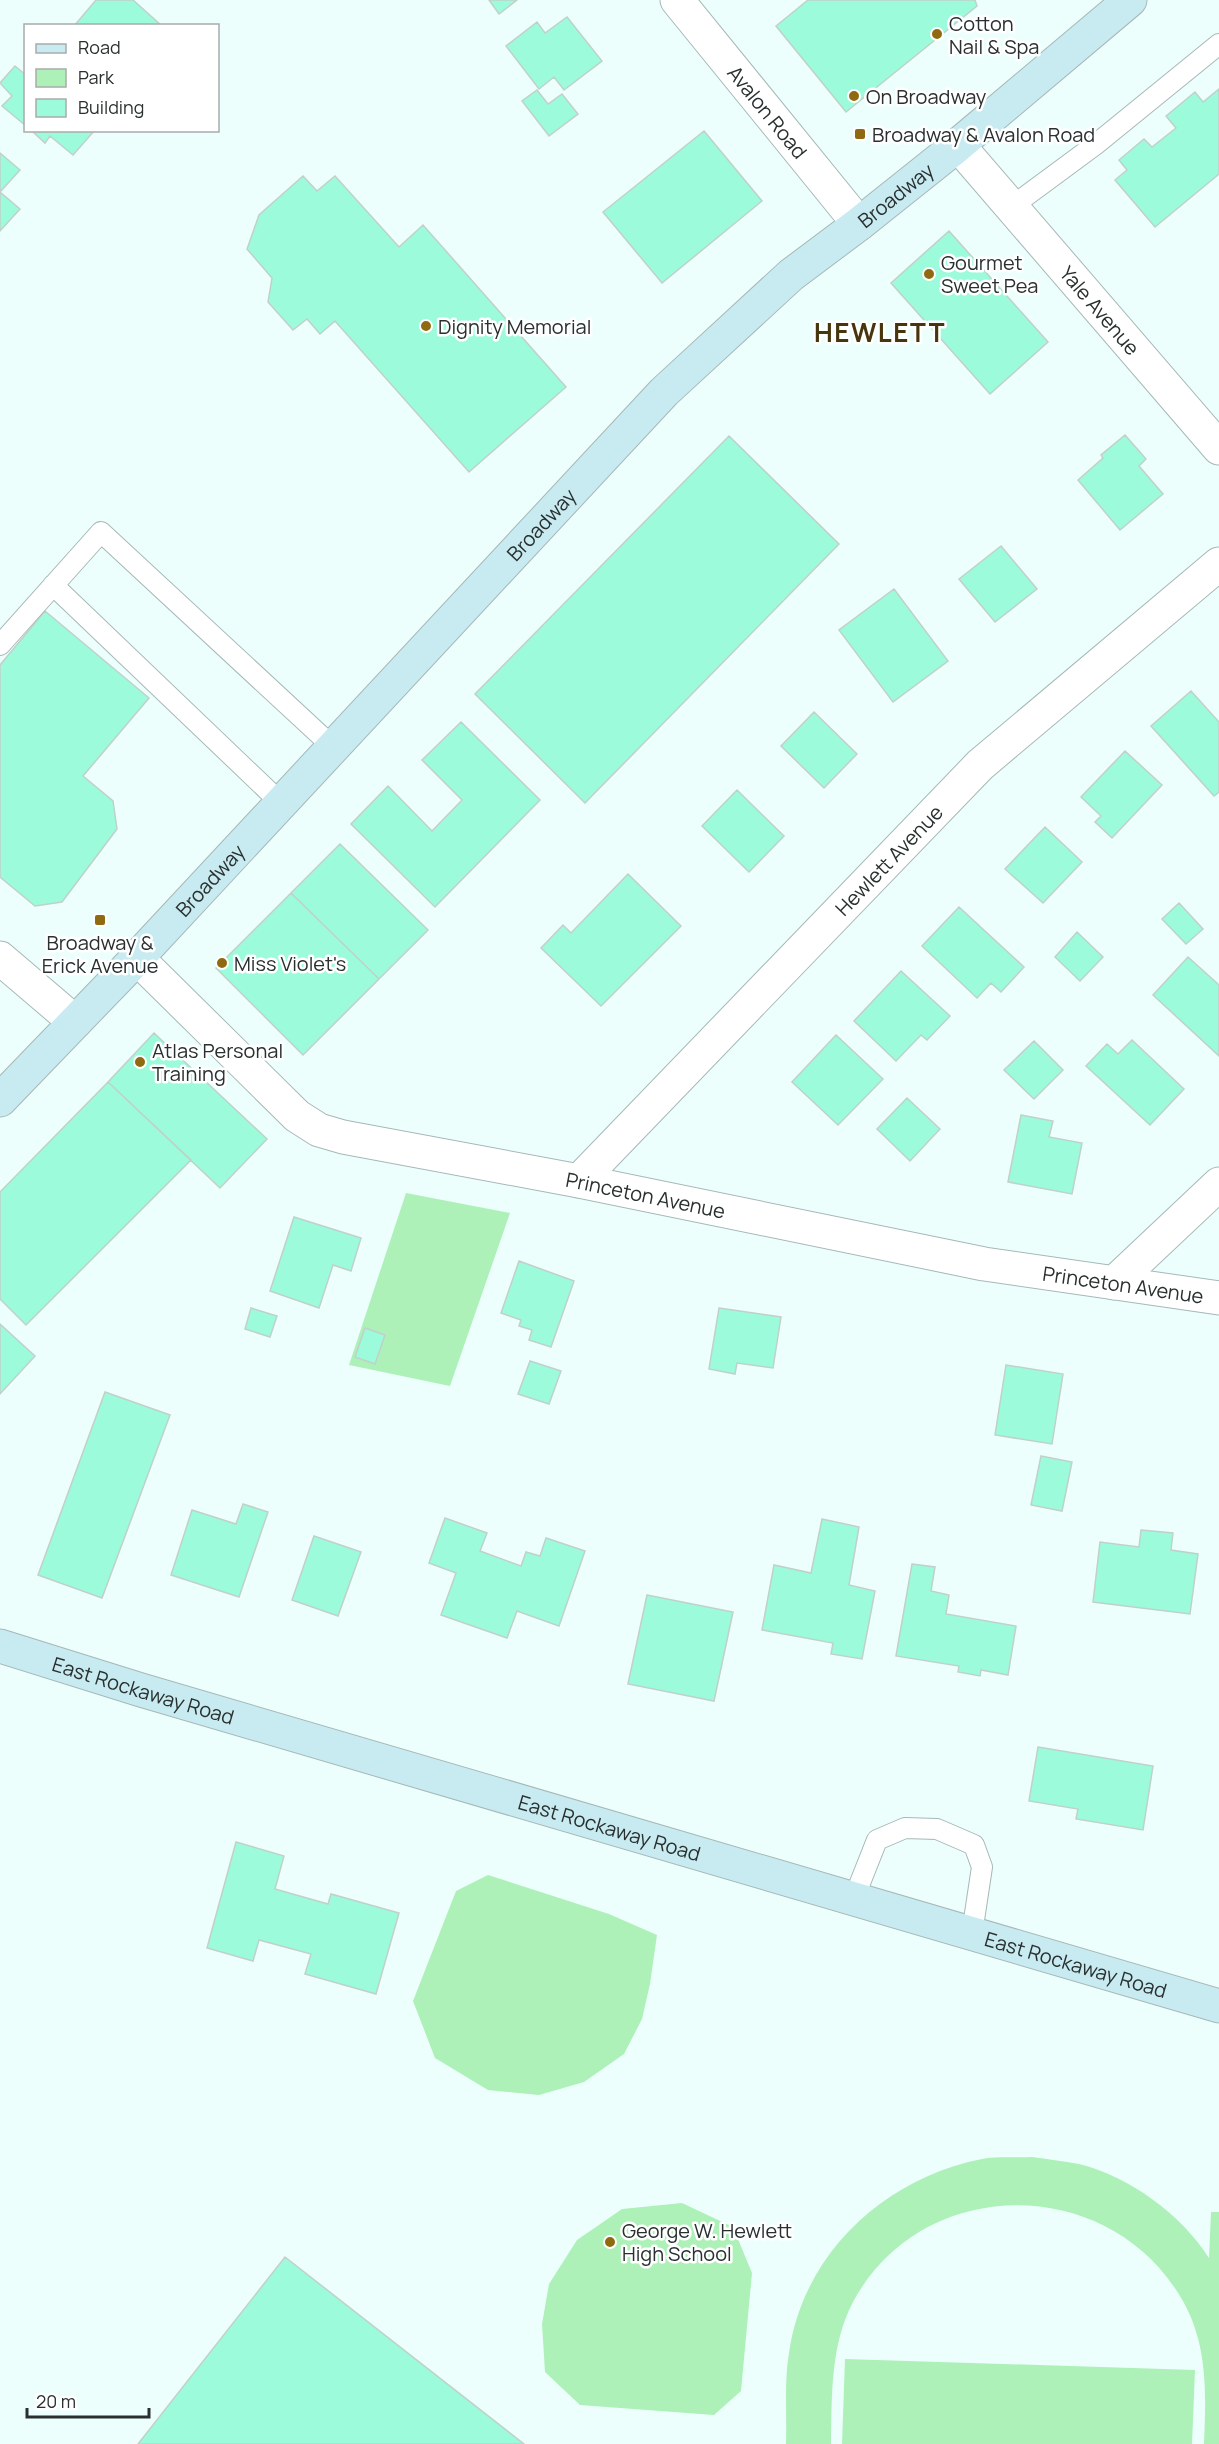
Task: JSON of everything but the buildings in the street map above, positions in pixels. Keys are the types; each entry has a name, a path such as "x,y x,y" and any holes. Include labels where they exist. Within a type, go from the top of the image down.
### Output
{"main road":[{"name":"Broadway","path":"0,1100 136,958 664,392 791,274 860,224 958,145 1130,0"},
{"name":"East Rockaway Road","path":"0,1646 141,1690 1219,2006"}],"street":[{"name":"Avalon Road","path":"677,0 860,224"},
{"name":"Yale Avenue","path":"958,145 1219,448"},
{"name":"Hewlett Avenue","path":"579,1181 980,765 1219,564"},
{"path":"0,958 75,1022"},
{"name":"Princeton Avenue","path":"136,958 297,1116 320,1130 343,1137 579,1181 984,1264 1219,1298"},
{"path":"1114,1283 1219,1184"}],"lane":[{"path":"1011,207 1095,145 1219,44"},
{"path":"0,645 101,532 333,747"},
{"path":"52,585 281,802"},
{"path":"854,1898 877,1840 905,1827 937,1829 974,1845 982,1867 972,1933"}],"green space":[{"path":"406,1193 510,1213 450,1386 349,1365"},
{"path":"488,1875 609,1914 657,1935 642,2019 624,2054 584,2082 539,2095 488,2090 435,2058 413,2001 456,1891"},
{"path":"1032,2157 1079,2164 1117,2178 1135,2188 1153,2199 1184,2227 1209,2258 1211,2212 1219,2212 1219,2444 1204,2444 1204,2372 1198,2337 1192,2320 1184,2303 1152,2261 1112,2230 1067,2212 1018,2205 970,2211 924,2229 884,2259 853,2302 840,2336 834,2372 831,2444 786,2444 787,2364 797,2317 811,2283 831,2253 854,2226 882,2202 913,2183 946,2169 982,2159"},
{"path":"682,2203 733,2227 752,2273 741,2391 714,2415 580,2405 545,2372 542,2324 549,2284 577,2240 622,2209"},
{"path":"845,2359 1195,2370 1192,2444 842,2444"}],"place":[{"name":"Cotton Nail & Spa","path":"937,34"},
{"name":"On Broadway","path":"854,96"},
{"name":"Broadway & Avalon Road","path":"860,134"},
{"name":"Gourmet Sweet Pea","path":"929,274"},
{"name":"Dignity Memorial","path":"426,326"},
{"name":"Broadway & Erick Avenue","path":"100,920"},
{"name":"Miss Violet's","path":"222,963"},
{"name":"Atlas Personal Training","path":"140,1062"},
{"name":"George W. Hewlett High School","path":"610,2242"}],"district":[{"name":"HEWLETT","path":"880,332"}]}
